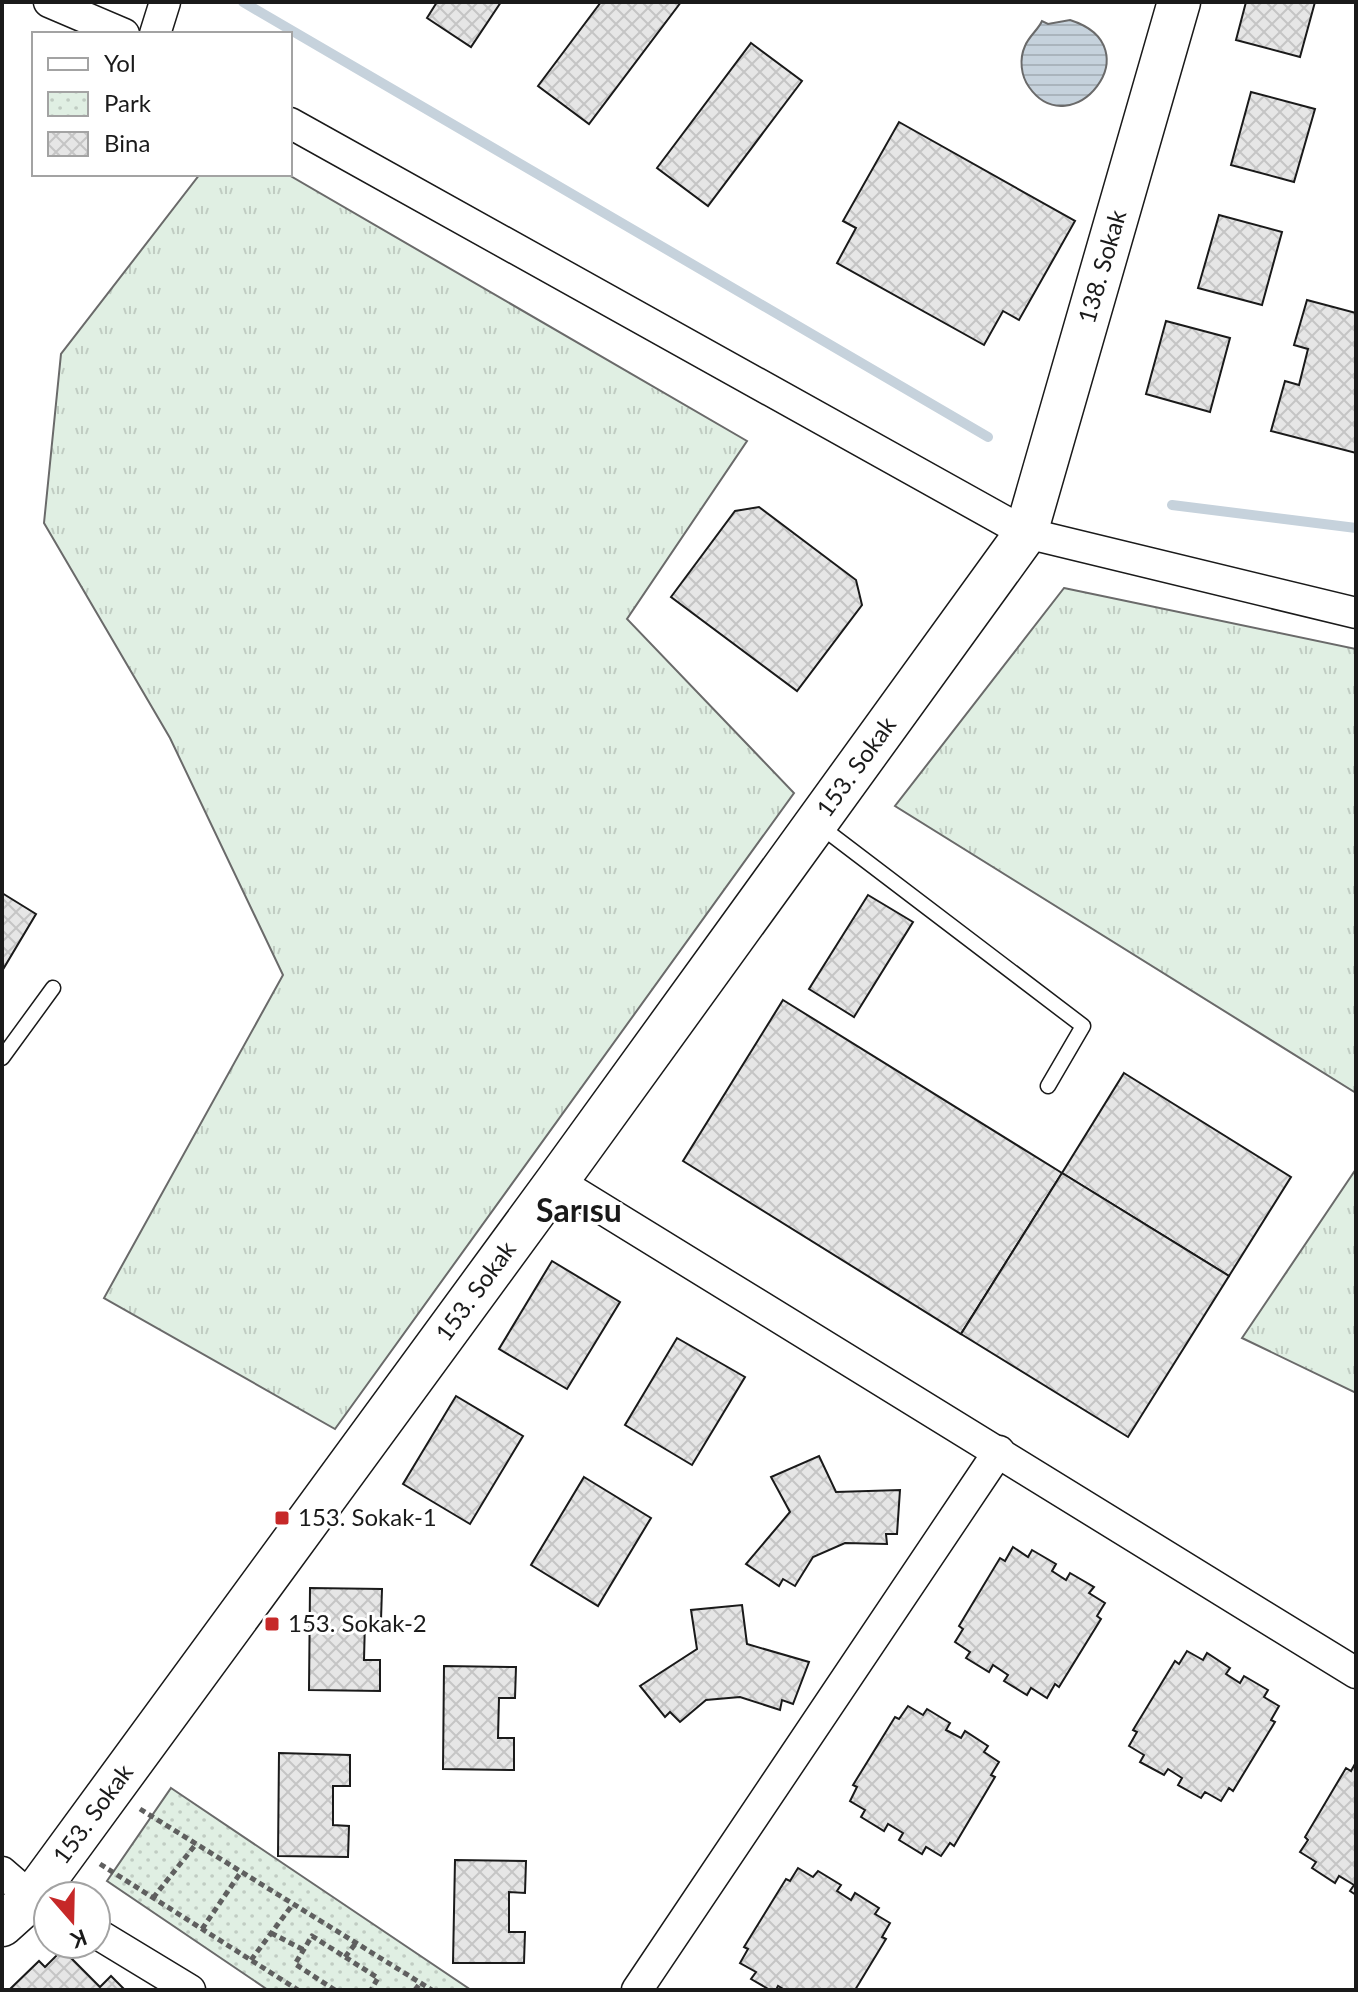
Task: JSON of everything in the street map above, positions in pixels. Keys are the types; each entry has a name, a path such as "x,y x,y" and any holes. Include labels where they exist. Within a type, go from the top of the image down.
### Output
{"street":[{"path":"49,2 119,32"},
{"path":"156,32 165,2"},
{"name":"138. Sokak","path":"1026,533 1179,2"},
{"path":"292,124 1026,533 1356,613"},
{"name":"153. Sokak","path":"21,1900 557,1181 1026,533"},
{"path":"557,1181 1356,1673"},
{"path":"637,1990 999,1451"},
{"path":"112,1943 190,1990"}],"lane":[{"path":"816,823 1083,1026 1048,1086"},
{"path":"2,1058 53,988"}],"path":[{"path":"140,1809 432,1990"},
{"path":"153,1898 196,1844"},
{"path":"99,1864 298,1990"},
{"path":"202,1929 241,1872"},
{"path":"251,1960 293,1904"},
{"path":"271,1933 304,1950"},
{"path":"330,1989 295,1964 312,1936 378,1978 371,1990"},
{"path":"345,1957 356,1943"},
{"path":"415,1990 420,1983"}],"green space":[{"path":"198,176 290,176 747,441 627,619 794,793 335,1429 104,1298 283,975 170,738 44,523 61,354"},
{"path":"1064,588 1356,649 1356,1093 895,806"},
{"path":"1356,1169 1356,1393 1242,1338"},
{"path":"171,1788 471,1990 268,1990 112,1884 112,1880 108,1880"}],"shaded area":[{"path":"1070,20 1094,33 1105,50 1105,69 1097,86 1083,99 1065,106 1046,102 1029,87 1024,78 1022,56 1027,42 1042,21 1048,24"}],"building":[{"path":"437,2 501,2 471,47 427,18"},
{"path":"601,2 681,2 589,124 538,86"},
{"path":"1246,2 1315,2 1300,57 1236,40"},
{"path":"751,43 802,81 708,206 657,168"},
{"path":"1251,92 1315,109 1294,182 1231,165"},
{"path":"899,122 1075,221 1019,320 1003,311 984,345 837,263 856,228 843,221"},
{"path":"1219,215 1282,232 1262,305 1198,288"},
{"path":"1307,300 1356,313 1356,453 1271,431 1285,381 1299,385 1308,349 1294,345"},
{"path":"1166,321 1230,338 1210,412 1146,394"},
{"path":"759,507 856,580 862,605 797,691 671,597 735,511"},
{"path":"2,893 36,914 2,971"},
{"path":"868,895 913,922 854,1017 809,989"},
{"path":"783,1000 1062,1173 961,1334 683,1161"},
{"path":"1124,1073 1291,1177 1229,1276 1062,1173"},
{"path":"1062,1173 1229,1276 1128,1437 961,1334"},
{"path":"552,1261 620,1302 567,1389 499,1349"},
{"path":"677,1338 745,1377 692,1465 625,1425"},
{"path":"456,1396 523,1436 470,1524 403,1484"},
{"path":"819,1456 836,1492 900,1490 897,1534 886,1534 887,1544 845,1543 813,1557 795,1586 783,1579 779,1586 746,1564 790,1512 771,1477"},
{"path":"584,1477 651,1518 598,1606 531,1565"},
{"path":"1013,1547 1028,1557 1032,1550 1056,1564 1052,1571 1066,1580 1070,1573 1094,1587 1089,1593 1105,1603 1097,1616 1101,1619 1059,1687 1055,1684 1047,1698 1031,1688 1027,1695 1004,1681 1008,1675 993,1665 989,1672 966,1658 970,1652 955,1642 963,1629 959,1626 1000,1558 1005,1561"},
{"path":"310,1588 382,1589 381,1620 365,1620 364,1660 380,1660 380,1691 309,1690"},
{"path":"742,1605 747,1644 809,1662 793,1704 782,1700 780,1710 740,1697 706,1700 680,1722 670,1712 665,1717 640,1686 697,1649 691,1610"},
{"path":"1187,1651 1203,1660 1207,1653 1230,1668 1226,1674 1240,1683 1244,1676 1268,1690 1264,1697 1279,1706 1271,1720 1275,1722 1233,1791 1229,1788 1221,1801 1205,1792 1201,1798 1178,1785 1182,1778 1168,1769 1164,1775 1140,1762 1144,1755 1129,1746 1137,1732 1133,1730 1175,1661 1179,1664"},
{"path":"444,1666 516,1667 515,1698 499,1698 498,1738 514,1738 514,1770 443,1769"},
{"path":"908,1706 923,1715 927,1709 950,1723 946,1730 961,1738 965,1731 988,1746 984,1752 999,1762 991,1775 995,1777 954,1846 950,1843 941,1856 926,1847 922,1854 899,1840 903,1833 888,1824 884,1831 861,1817 865,1810 850,1801 857,1787 853,1785 895,1717 899,1719"},
{"path":"279,1753 350,1755 350,1786 333,1786 333,1825 349,1826 348,1857 278,1856"},
{"path":"1356,1762 1356,1895 1350,1891 1354,1885 1339,1876 1335,1883 1312,1868 1316,1862 1300,1852 1308,1840 1305,1837 1346,1768 1351,1771"},
{"path":"455,1860 526,1861 525,1893 509,1892 509,1932 525,1932 524,1963 453,1963"},
{"path":"798,1868 813,1877 818,1871 841,1885 837,1891 851,1900 855,1893 879,1908 875,1914 890,1923 882,1937 886,1939 855,1990 785,1990 778,1986 776,1990 770,1990 751,1979 756,1972 740,1963 748,1949 744,1947 786,1879 790,1881"},
{"path":"52,1960 73,1960 100,1987 111,1976 125,1990 9,1990 39,1961 45,1967"}],"waterway":[{"path":"243,2 988,437"},
{"path":"1172,505 1356,528"}],"place":[{"name":"153. Sokak-1","path":"282,1518"},
{"name":"153. Sokak-2","path":"272,1624"}],"district":[{"name":"Sarısu","path":"579,1211"}]}
